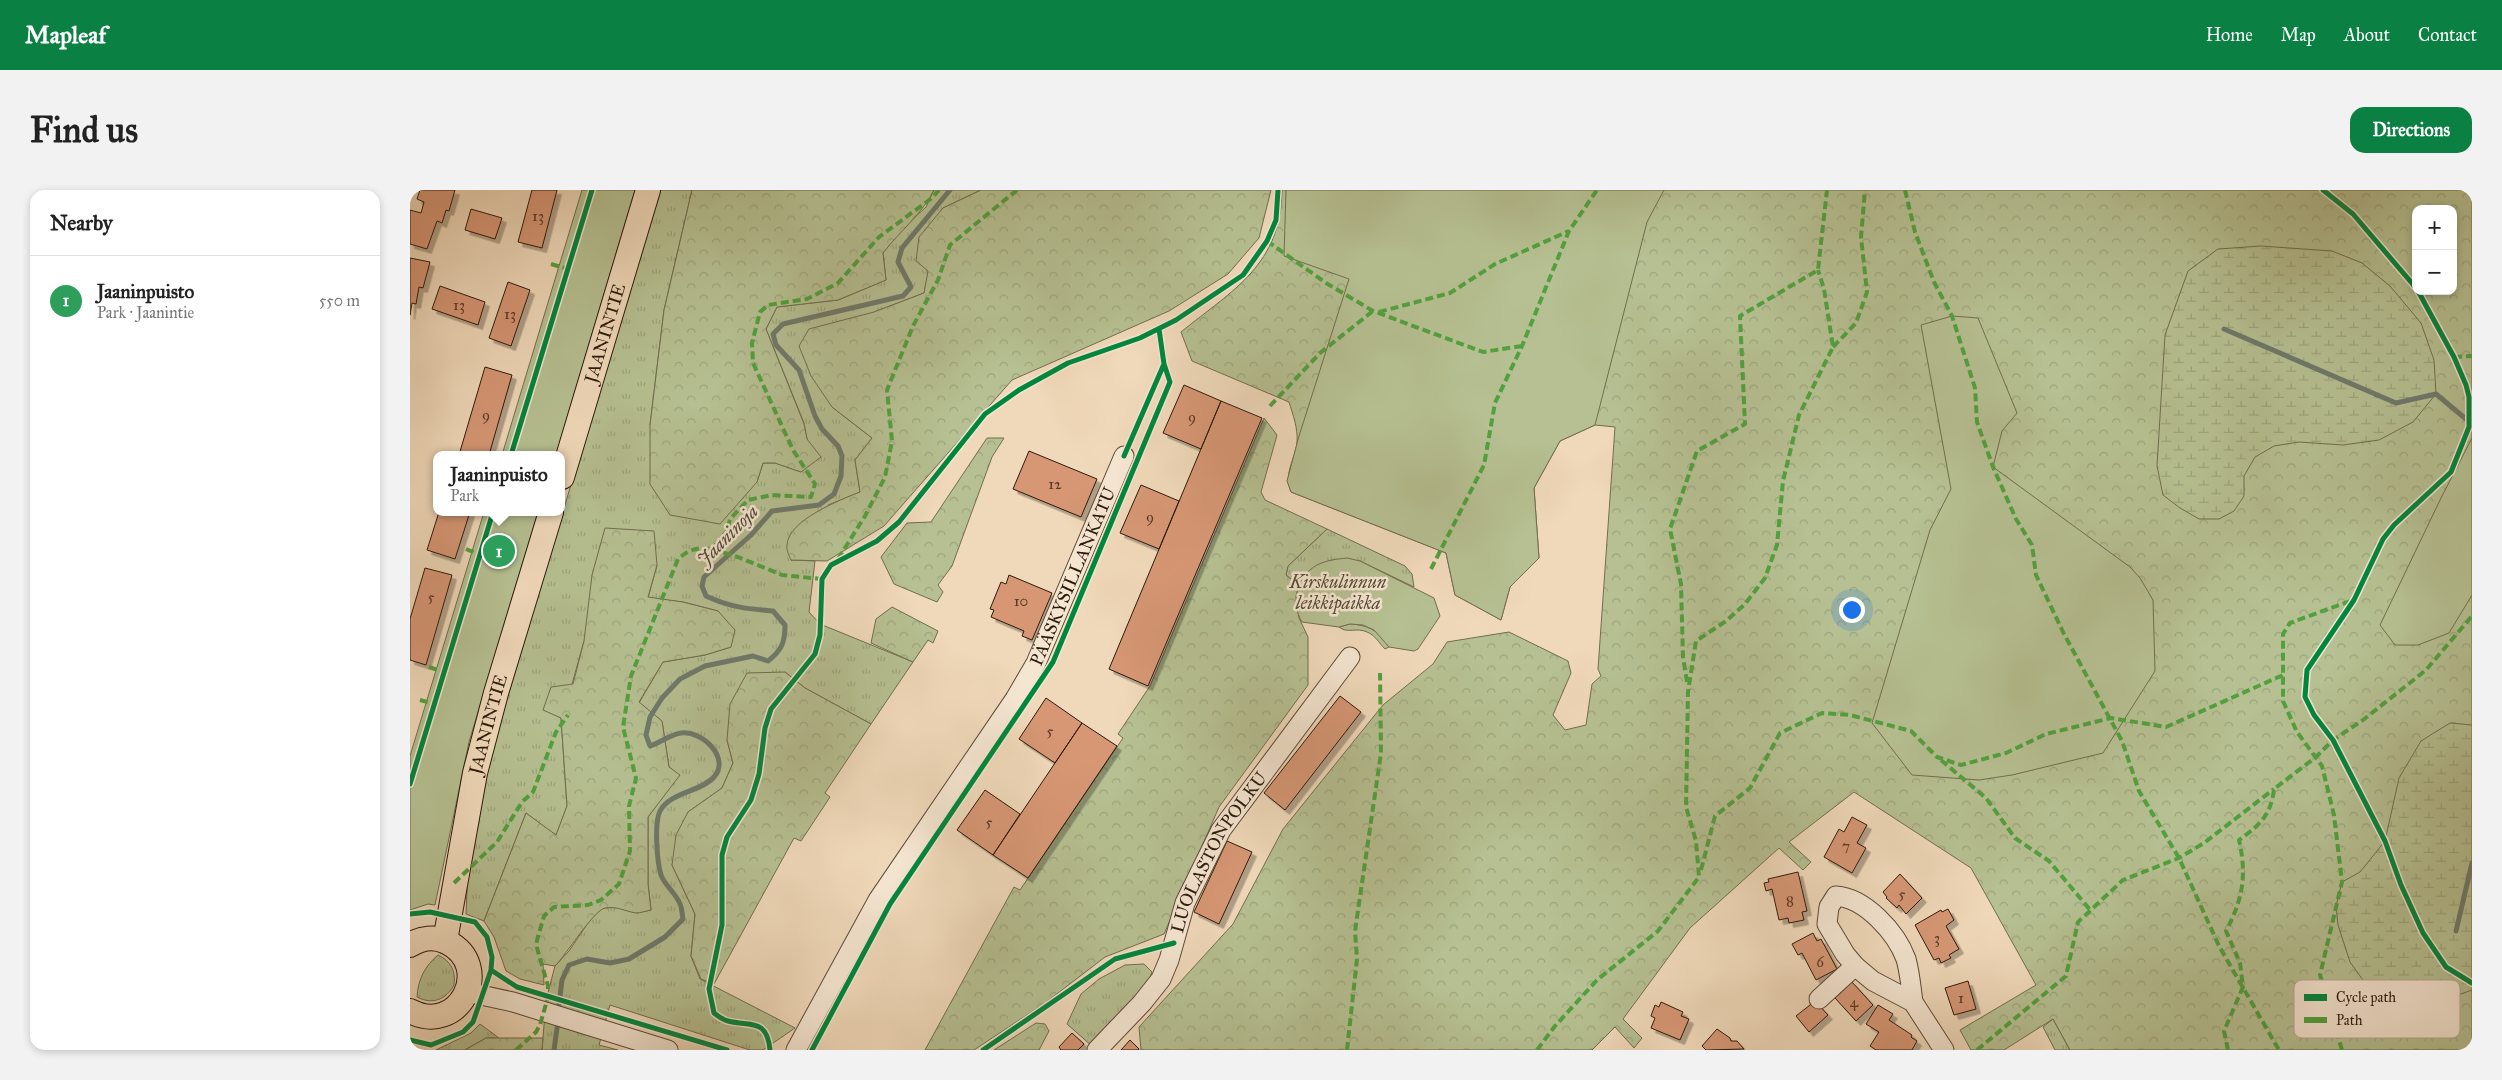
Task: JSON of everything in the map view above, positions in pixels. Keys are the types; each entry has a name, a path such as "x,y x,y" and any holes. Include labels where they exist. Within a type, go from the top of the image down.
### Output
{"main road":[{"name":"JAANINTIE","path":"565,467 648,190"},
{"name":"JAANINTIE","path":"444,941 475,773 496,693 550,516"},
{"path":"410,945 426,939 444,941 454,946 467,962 469,971 467,992 456,1007 439,1016 427,1017 410,1012"}],"street":[{"name":"PÄÄSKYSILLANKATU","path":"796,1050 878,900 1015,699 1036,663 1124,456"},
{"name":"LUOLASTONPOLKU","path":"1097,1050 1142,1003 1161,979 1169,960 1185,903 1221,830 1350,657"},
{"path":"1912,1002 1873,981 1844,954 1827,924 1829,907 1836,896 1848,897 1861,903 1878,919 1892,937 1905,958 1912,1002 1944,1050"},
{"path":"1819,999 1855,966"},
{"path":"467,992 513,1002 668,1050"}],"green space":[{"path":"582,190 635,190 557,451 503,451"},
{"path":"661,190 692,190 664,310 650,425 757,482 763,463 775,463 801,472 807,439 804,423 766,329 777,307 838,300 886,280 883,253 900,231 926,207 934,190 981,190 943,208 924,293 874,312 832,407 872,438 855,460 860,492 828,505 791,560 815,561 809,612 820,624 913,662 871,724 805,688 785,672 727,740 733,763 722,788 688,812 672,865 695,914 691,956 700,979 795,1028 763,1050 750,1050 610,1005 599,1045 618,1050 542,1050 546,1000 555,966 569,951 592,917 603,908 619,907 637,913 651,910 648,884 648,817 679,775 669,767 662,721 639,703 663,662 705,655 731,647 718,611 683,602 648,598 657,565 584,641 572,684 543,709 561,718 567,806 556,836 526,813 484,921 466,914 468,869 482,783 562,516 565,516 565,505"},
{"path":"692,190 934,190 917,215 883,253 886,280 838,300 777,307 766,329 804,424 807,439 821,457 801,472 775,463 763,463 757,482 720,524 670,515 650,484 650,425 664,310"},
{"path":"981,190 1271,190 1259,238 1228,274 1169,311 1012,380 884,526 827,561 791,560 787,545 796,527 816,512 860,492 855,460 872,438 832,407 811,376 799,346 809,329 874,312 924,293 928,271 916,261 919,237 943,208"},
{"path":"1282,190 2472,190 2472,1050 2070,1050 2053,1019 2004,1050 1971,1050 1960,1030 2036,985 1971,868 1854,792 1789,842 1811,862 1803,870 1779,848 1690,928 1623,1019 1642,1038 1634,1048 1615,1027 1592,1050 1141,1050 1139,1027 1233,924 1283,829 1383,705 1433,664 1447,642 1509,632 1568,661 1571,673 1553,715 1565,730 1586,725 1592,684 1601,676 1598,669 1615,427 1595,425 1560,441 1534,488 1539,558 1510,587 1501,620 1455,595 1446,553 1291,492 1288,479 1296,449 1297,432 1289,402 1192,361 1181,332 1236,288 1264,257 1280,216"},
{"path":"1286,190 1664,190 1647,222 1595,425 1560,441 1534,488 1539,558 1510,587 1501,620 1455,595 1446,553 1291,492 1287,481 1299,436 1349,279 1284,256"},
{"path":"2261,246 2332,251 2362,263 2390,286 2421,323 2434,360 2436,394 2413,422 2379,440 2343,445 2299,442 2274,446 2255,457 2244,476 2244,496 2234,511 2219,519 2199,519 2163,495 2157,466 2165,335 2188,271 2218,249"},
{"path":"1952,316 1978,318 2017,413 2002,431 1993,467 2130,567 2140,578 2153,600 2155,671 2103,753 2012,775 1979,780 1912,775 1872,723 1930,530 1951,489 1921,325"},
{"path":"1264,418 1277,435 1261,492 1265,500 1327,529 1288,566 1286,575 1299,586 1296,596 1299,618 1308,637 1308,685 1219,807 1164,934 1105,957 1045,1003 974,1050 925,1050 1014,887 1020,890 1123,738 1118,734 1150,686"},
{"path":"987,438 1004,438 992,457 952,566 938,585 943,592 937,602 894,584 881,557 907,523 931,522"},
{"path":"2472,438 2472,595 2449,633 2418,645 2395,645 2380,625"},
{"path":"483,516 537,516 469,742 435,905 428,904 410,910 410,756"},
{"path":"605,528 654,531 657,565 648,597 683,602 718,611 735,630 731,647 705,655 663,662 639,702 662,721 669,767 680,775 648,817 648,884 651,910 636,913 617,908 605,908 600,911 587,924 555,966 543,964 544,985 520,979 506,971 494,937 484,921 526,813 556,835 567,806 561,718 543,710 551,687 573,684 584,641 592,575"},
{"path":"1327,529 1405,566 1412,574 1414,587 1360,561 1306,573 1299,586 1286,575 1288,566"},
{"name":"Kirskulinnun leikkipaikka","path":"1347,558 1360,561 1434,598 1440,616 1418,649 1414,651 1389,647 1374,630 1363,625 1350,624 1339,627 1302,622 1296,607 1300,583 1310,570 1317,565"},
{"path":"892,607 938,631 933,643 928,640 913,662 871,643 876,619"},
{"path":"1350,624 1368,627 1382,637 1389,647 1385,649 1370,633 1360,630 1345,630 1339,627"},
{"path":"785,672 805,688 871,724 825,793 830,797 801,841 794,838 714,984 701,979 691,956 695,914 672,865 676,835 688,812 722,788 733,763 727,740 730,704 747,673"},
{"path":"2450,723 2472,725 2472,990 2460,994 2460,980 2363,980 2350,962 2338,925 2336,906 2342,882 2360,872 2385,841 2399,778 2421,741"},
{"path":"438,955 452,967 454,985 443,997 438,1000 428,1001 417,997 418,990 426,968"},
{"path":"1144,964 1152,972 1145,992 1093,1047 1067,1024 1081,994 1099,979 1125,965"},
{"path":"2053,1019 2070,1050 2055,1050 2043,1027"},
{"path":"1036,1023 1045,1024 1049,1031 1039,1050 994,1050"},
{"path":"480,1024 499,1038 486,1038 465,1050 436,1050 471,1033"},
{"path":"486,1038 543,1038 542,1050 465,1050"}],"building":[{"path":"420,190 455,190 449,211 446,210 442,223 437,221 427,249 410,244 410,210 421,213 424,202 417,199"},
{"path":"532,190 557,190 542,248 518,242"},
{"path":"471,209 502,218 495,239 465,230"},
{"path":"410,258 430,262 423,288 419,287 416,304 412,303 410,315"},
{"path":"508,282 530,290 511,346 489,338"},
{"path":"440,286 485,302 478,325 432,309"},
{"path":"485,367 512,375 490,451 460,451"},
{"path":"1184,385 1221,401 1201,449 1163,433"},
{"path":"1221,401 1262,418 1148,686 1109,669"},
{"path":"1029,451 1097,479 1081,517 1013,489"},
{"path":"1141,485 1179,501 1159,549 1120,533"},
{"path":"438,516 469,516 455,559 427,550"},
{"path":"425,568 452,575 426,665 410,660 410,619"},
{"path":"1009,575 1052,593 1032,640 1022,636 1024,631 991,617 994,610 990,609 1001,582 1006,584"},
{"path":"1340,696 1361,712 1285,810 1264,793"},
{"path":"1046,698 1082,723 1055,763 1019,739"},
{"path":"1082,723 1117,746 1028,878 993,855"},
{"path":"985,790 1020,814 993,855 957,830"},
{"path":"1852,817 1867,825 1857,843 1866,848 1852,873 1824,857 1839,829 1844,832"},
{"path":"1227,841 1252,852 1219,924 1194,912"},
{"path":"1798,872 1807,911 1802,912 1804,920 1789,923 1788,918 1779,920 1772,889 1766,891 1764,883 1769,882 1768,879"},
{"path":"1900,874 1922,898 1906,914 1899,905 1897,908 1886,898 1883,892"},
{"path":"1948,909 1954,920 1946,926 1959,949 1949,955 1951,958 1941,963 1939,958 1934,960 1915,925 1941,910 1942,912"},
{"path":"1813,933 1817,941 1821,939 1837,969 1816,980 1802,953 1798,955 1792,944"},
{"path":"1968,981 1976,1009 1954,1015 1945,988"},
{"path":"1852,982 1873,1005 1856,1021 1835,998"},
{"path":"1815,1001 1828,1015 1809,1032 1796,1016"},
{"path":"1661,1002 1683,1012 1681,1016 1689,1019 1680,1040 1651,1028 1655,1018 1651,1016 1655,1005 1659,1007"},
{"path":"1878,1005 1893,1014 1889,1020 1912,1035 1911,1037 1917,1041 1912,1050 1876,1050 1870,1046 1879,1032 1866,1024"},
{"path":"1717,1029 1730,1038 1731,1041 1737,1041 1744,1049 1706,1050 1702,1046"},
{"path":"1072,1033 1084,1044 1078,1050 1061,1050 1059,1047"},
{"path":"1130,1040 1139,1049 1121,1050"}],"waterway":[{"name":"Jaaninoja","path":"558,1012 562,980 569,965 587,959 610,963 629,959 665,937 683,919 678,900 661,875 657,843 658,817 660,811 671,800 701,786 714,777 718,770 719,762 717,754 712,747 697,736 689,733 677,734 650,746 646,735 650,717 662,698 680,679 705,666 753,656 768,661 777,653 783,641 785,625 773,611 739,607 706,596 702,586 704,577 751,535 772,511 819,505 834,494 841,476 842,456 838,446 822,429 815,416 799,370 776,345 773,334 783,324 903,296 911,287 898,262 902,248 950,190"},
{"path":"2224,329 2396,403 2436,394 2472,424"},
{"path":"2456,931 2472,863"},
{"name":"Jaaninoja","path":"554,1050 558,1021"}],"marked path":[{"path":"516,1050 536,1032 540,1025 548,997 548,986 537,948 537,940 544,916 554,907 588,905 601,900 619,884 630,851 629,806 636,778 623,727 631,676 678,559 694,549 712,549 727,531 730,519 748,500 772,495 811,497 815,484 793,450 753,363 752,343 760,312 768,305 807,299 838,283 879,237 932,198 939,190"},
{"path":"838,559 865,516 885,477 892,441 887,390 913,326 938,280 950,245 1017,190"},
{"path":"1431,569 1484,465 1495,403 1522,346 1569,231 1597,190"},
{"path":"1687,682 1683,657 1681,584 1670,529 1697,451 1745,424 1740,316 1818,270 1827,190"},
{"path":"1833,347 1856,323 1867,292 1861,237 1865,190"},
{"path":"1905,190 1915,232 1934,282 1952,316 1975,388 1977,422 1993,467 2016,519 2032,545 2036,575 2064,634 2122,741 2139,791 2179,858 2219,946 2279,1050"},
{"path":"1379,312 1450,293 1495,264 1569,231"},
{"path":"1267,241 1326,283 1373,311 1483,352 1522,346"},
{"path":"551,264 568,269"},
{"path":"1537,1050 1555,1026 1597,980 1658,931 1699,877 1696,841 1686,807 1688,692 1696,641 1726,621 1745,604 1765,578 1777,545 1783,481 1799,415 1833,347 1824,289 1818,270"},
{"path":"1270,406 1320,353 1373,311"},
{"path":"2454,357 2472,356"},
{"path":"466,549 480,555"},
{"path":"712,549 738,557 782,575 822,579"},
{"path":"2321,980 2320,975 2342,882 2334,815 2322,766 2297,732 2283,701 2283,634 2290,623 2353,600"},
{"path":"2228,1050 2224,1031 2243,987 2240,963 2226,931 2232,919 2242,887 2243,864 2239,840 2263,819 2270,806 2274,789 2316,757 2333,740 2363,720 2426,670 2472,616"},
{"path":"429,667 444,672"},
{"path":"1347,1050 1357,959 1355,931 1381,753 1380,673"},
{"path":"1701,870 1715,816 1750,788 1780,733 1822,713 1850,715 1911,731 1937,757 1961,765 2006,753 2046,734 2111,718 2166,727 2283,675"},
{"path":"420,700 434,704"},
{"path":"454,883 497,842 522,802 533,792 556,732 568,715"},
{"path":"1941,760 1986,798 2015,838 2049,861 2091,911"},
{"path":"1977,1050 2066,976 2078,922 2123,880 2179,858 2204,843 2274,789"},
{"path":"2338,1038 2342,1050"}],"cycle path":[{"path":"512,451 592,190"},
{"path":"770,1050 768,1040 761,1028 751,1024 726,1020 714,1013 709,989 722,925 722,855 727,837 751,800 759,774 765,728 771,709 815,654 820,635 822,579 831,565 877,541 899,522 985,414 1019,390 1068,363 1140,338 1176,320 1243,275 1267,241 1276,220 1278,190"},
{"path":"2323,190 2353,214 2412,283"},
{"path":"2420,295 2454,357 2466,385 2469,397 2469,427 2451,472 2394,525 2383,539 2354,600 2307,670 2305,697 2314,715 2333,740 2385,841 2401,885 2423,933 2446,967 2472,983"},
{"path":"1124,456 1164,364 1159,329"},
{"path":"812,1050 890,904 1053,662 1170,382 1164,364"},
{"path":"410,784 492,516"},
{"path":"410,914 430,912 475,922 487,937 492,957 491,970 473,1022 463,1032 431,1045 410,1040"},
{"path":"983,1050 1115,959 1174,943"},
{"path":"491,970 517,987 727,1050"}],"place":[{"name":"Jaaninpuisto","path":"499,551"}]}
